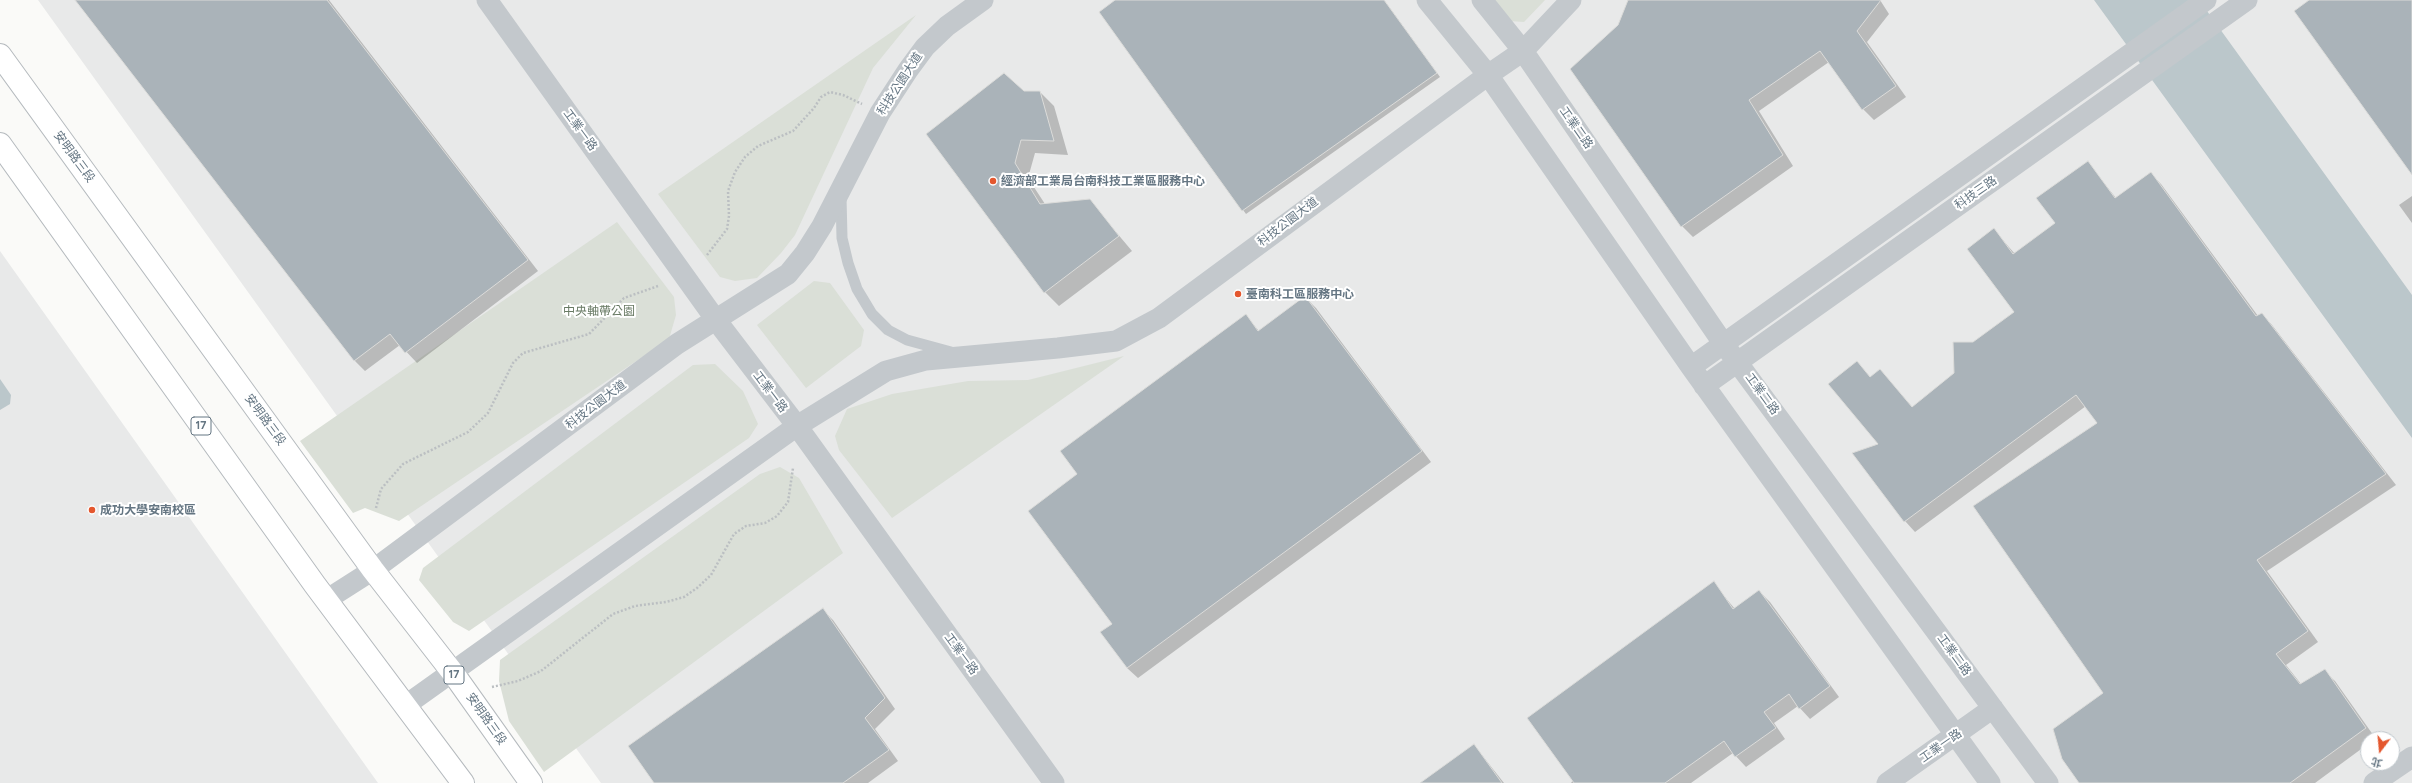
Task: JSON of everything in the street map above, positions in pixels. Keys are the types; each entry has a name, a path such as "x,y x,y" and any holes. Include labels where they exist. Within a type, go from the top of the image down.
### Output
{"main road":[{"name":"安明路三段","path":"0,55 373,570 453,673 531,783"},
{"name":"17","path":"0,144 326,600 463,783"}],"street":[{"name":"工業一路","path":"487,0 716,320 797,426 1054,783"},
{"name":"科技公園大道","path":"326,600 373,570 677,344 788,274 809,248 880,113 925,47 947,26 983,0"},
{"path":"1427,0 1488,74 1704,386 1990,783"},
{"name":"工業二路","path":"1482,0 1523,52 1723,343 2048,783"},
{"name":"科技公園大道","path":"406,705 453,673 797,426 886,371 926,360 1116,341 1159,318 1488,74 1523,52 1571,0"},
{"name":"科技三路","path":"1691,367 2206,0"},
{"name":"科技三路","path":"1704,386 2247,0"},
{"name":"工業一路","path":"1887,783 1993,708"},
{"path":"2374,783 2412,757"}],"lane":[{"name":"科技公園大道","path":"841,189 842,238 857,290 872,314 888,330 907,340 926,347 965,355"}],"path":[{"path":"707,255 726,229 729,216 728,191 735,172 745,157 758,146 793,131 814,108 821,97 830,92 844,95 880,113"},
{"path":"376,508 382,489 403,464 468,432 488,413 513,363 523,353 589,334 624,298 658,286"},
{"path":"492,687 518,681 541,671 613,614 635,606 666,602 684,597 698,588 711,575 734,534 746,526 765,524 777,516 788,502 792,468"}],"shaded area":[{"path":"38,0 2412,0 2412,783 601,783"},
{"path":"2094,0 2199,0 2412,295 2412,438"},
{"name":"成功大學安南校區","path":"0,251 368,769 378,783 0,783"},
{"path":"0,379 11,395 10,404 0,410"}],"green space":[{"path":"1487,0 1545,0 1524,22 1509,21"},
{"path":"916,15 873,68 795,235 781,253 757,278 735,281 720,277 658,194"},
{"name":"中央軸帶公園","path":"617,222 674,297 676,315 669,339 399,521 365,508 353,513 300,441"},
{"path":"814,281 830,283 864,330 861,346 806,388 757,325"},
{"path":"1124,356 892,518 839,450 835,436 847,409 892,394 968,381 1028,380"},
{"path":"715,364 743,391 758,424 749,438 469,631 453,622 419,580 423,568 693,365"},
{"path":"780,467 799,478 843,553 544,772 509,721 499,681 500,660 760,474"}],"building":[{"path":"75,0 327,0 528,260 405,353 390,334 354,361"},
{"path":"1115,0 1384,0 1437,73 1242,211 1099,12"},
{"path":"1628,0 1881,0 1857,31 1896,86 1862,110 1820,51 1749,100 1783,155 1681,227 1570,69 1618,25"},
{"path":"2309,0 2412,0 2412,175 2294,11"},
{"name":"經濟部工業局台南科技工業區服務中心","path":"1004,73 1024,91 1040,91 1054,141 1021,140 1015,163 1040,204 1090,199 1119,236 1044,293 926,134"},
{"path":"2088,161 2115,198 2151,172 2256,316 2262,313 2386,474 2257,560 2308,631 2276,654 2300,684 2325,669 2366,728 2290,783 2079,783 2062,759 2053,729 2103,693 1973,506 2097,423 2076,395 1904,522 1852,453 1878,444 1828,384 1857,361 1870,377 1880,369 1912,407 1954,373 1953,342 1973,342 2014,312 1967,249 1994,228 2013,254 2055,223 2036,198"},
{"path":"1305,296 1422,451 1127,668 1100,632 1112,624 1028,511 1077,474 1060,451 1246,314 1258,331"},
{"path":"1714,581 1733,609 1759,590 1830,686 1799,709 1789,694 1764,712 1776,728 1735,757 1724,741 1665,783 1574,783 1527,718"},
{"path":"823,608 885,698 865,718 889,750 843,783 654,783 628,746"},
{"path":"1474,744 1502,783 1420,783"}],"place":[{"name":"經濟部工業局台南科技工業區服務中心","path":"993,181"},
{"name":"臺南科工區服務中心","path":"1238,294"},
{"name":"成功大學安南校區","path":"92,510"}]}
